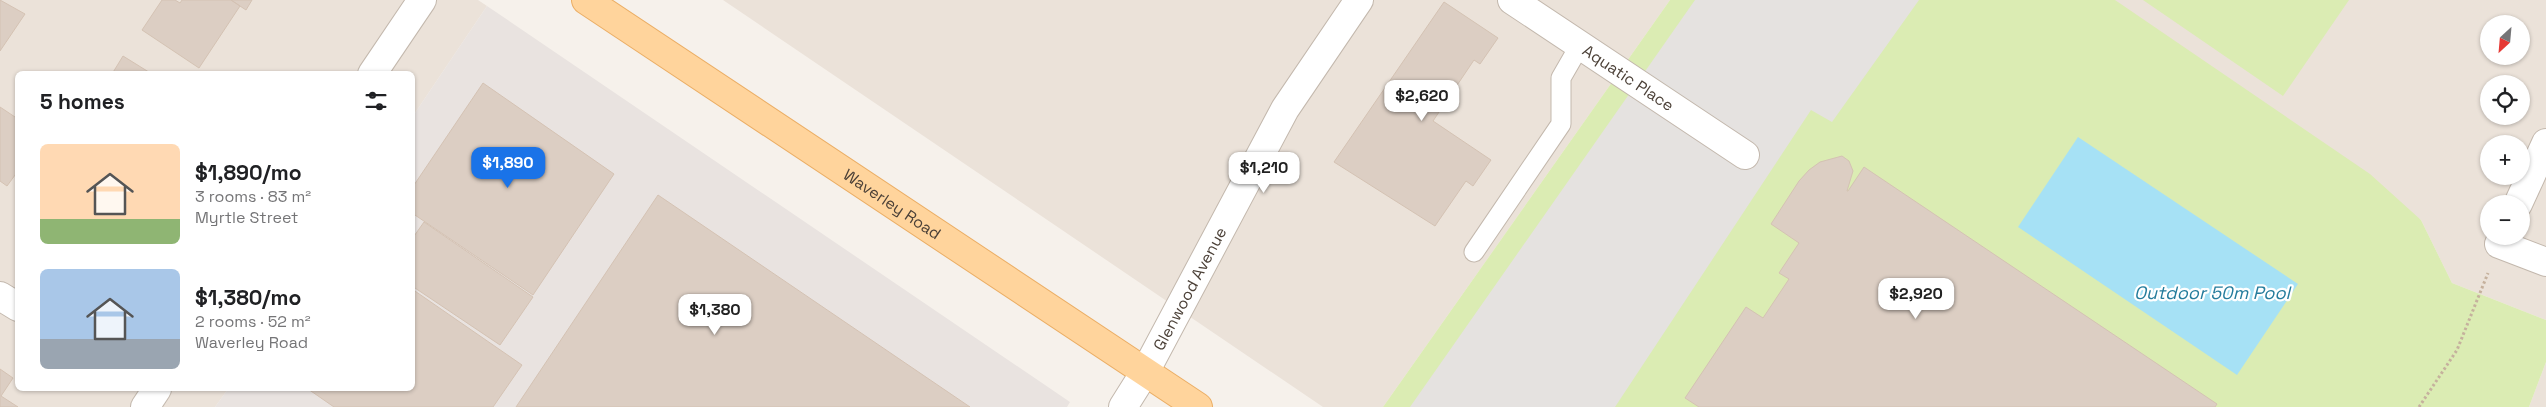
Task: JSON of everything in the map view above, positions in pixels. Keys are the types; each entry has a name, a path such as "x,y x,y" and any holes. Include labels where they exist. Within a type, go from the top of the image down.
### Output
{"main road":[{"name":"Waverley Road","path":"586,0 1198,407"}],"street":[{"path":"374,71 422,0"},
{"name":"Glenwood Avenue","path":"1123,407 1145,372 1285,108 1359,0"},
{"name":"Aquatic Place","path":"1512,0 1745,155"},
{"path":"2522,195 2546,143"},
{"path":"2511,245 2546,262"},
{"path":"0,296 15,306"}],"lane":[{"path":"1474,252 1561,124 1561,78 1580,45"}],"path":[{"path":"2419,407 2457,350 2499,245"}],"shaded area":[{"path":"0,0 478,0 487,6 415,113 415,71 15,71 15,391 227,391 215,407 0,407"},
{"path":"723,0 1670,0 1383,407 1323,407"},
{"path":"1695,0 1919,0 1832,122 1811,110 1615,407 1410,407"},
{"path":"2108,0 2546,0 2546,320 2452,283 2421,220"},
{"path":"487,6 1070,402 1067,407 215,407 227,391 415,391 415,113"},
{"path":"2546,362 2546,407 2529,407"}],"green space":[{"path":"1670,0 2115,0 2370,174 2421,220 2452,283 2546,320 2546,362 2529,407 1383,407"},
{"path":"2143,0 2349,0 2283,96"}],"water":[{"name":"Outdoor 50m Pool","path":"2078,137 2298,284 2237,375 2018,227"}],"building":[{"path":"0,0 25,14 0,51"},
{"path":"162,0 175,0 180,3 182,0 231,0 240,6 199,68 142,30"},
{"path":"231,0 252,0 246,10"},
{"path":"1444,2 1498,38 1480,64 1474,60 1433,121 1491,160 1473,186 1466,181 1435,226 1334,162"},
{"path":"123,56 147,71 114,71"},
{"path":"483,83 614,174 533,295 415,215 415,184"},
{"path":"0,107 15,117 15,175 7,186 0,181"},
{"path":"1842,156 1849,161 1853,171 1847,191 1864,167 2217,404 2215,407 1699,407 1685,398 1746,307 1763,318 1789,279 1779,273 1799,243 1771,224 1799,181 1809,170 1820,162"},
{"path":"658,195 970,407 516,407"},
{"path":"424,222 533,297 500,345 415,288 415,235"},
{"path":"415,291 522,365 493,407 334,407 311,391 415,391"},
{"path":"0,369 13,378 1,396 18,407 0,407"}]}
